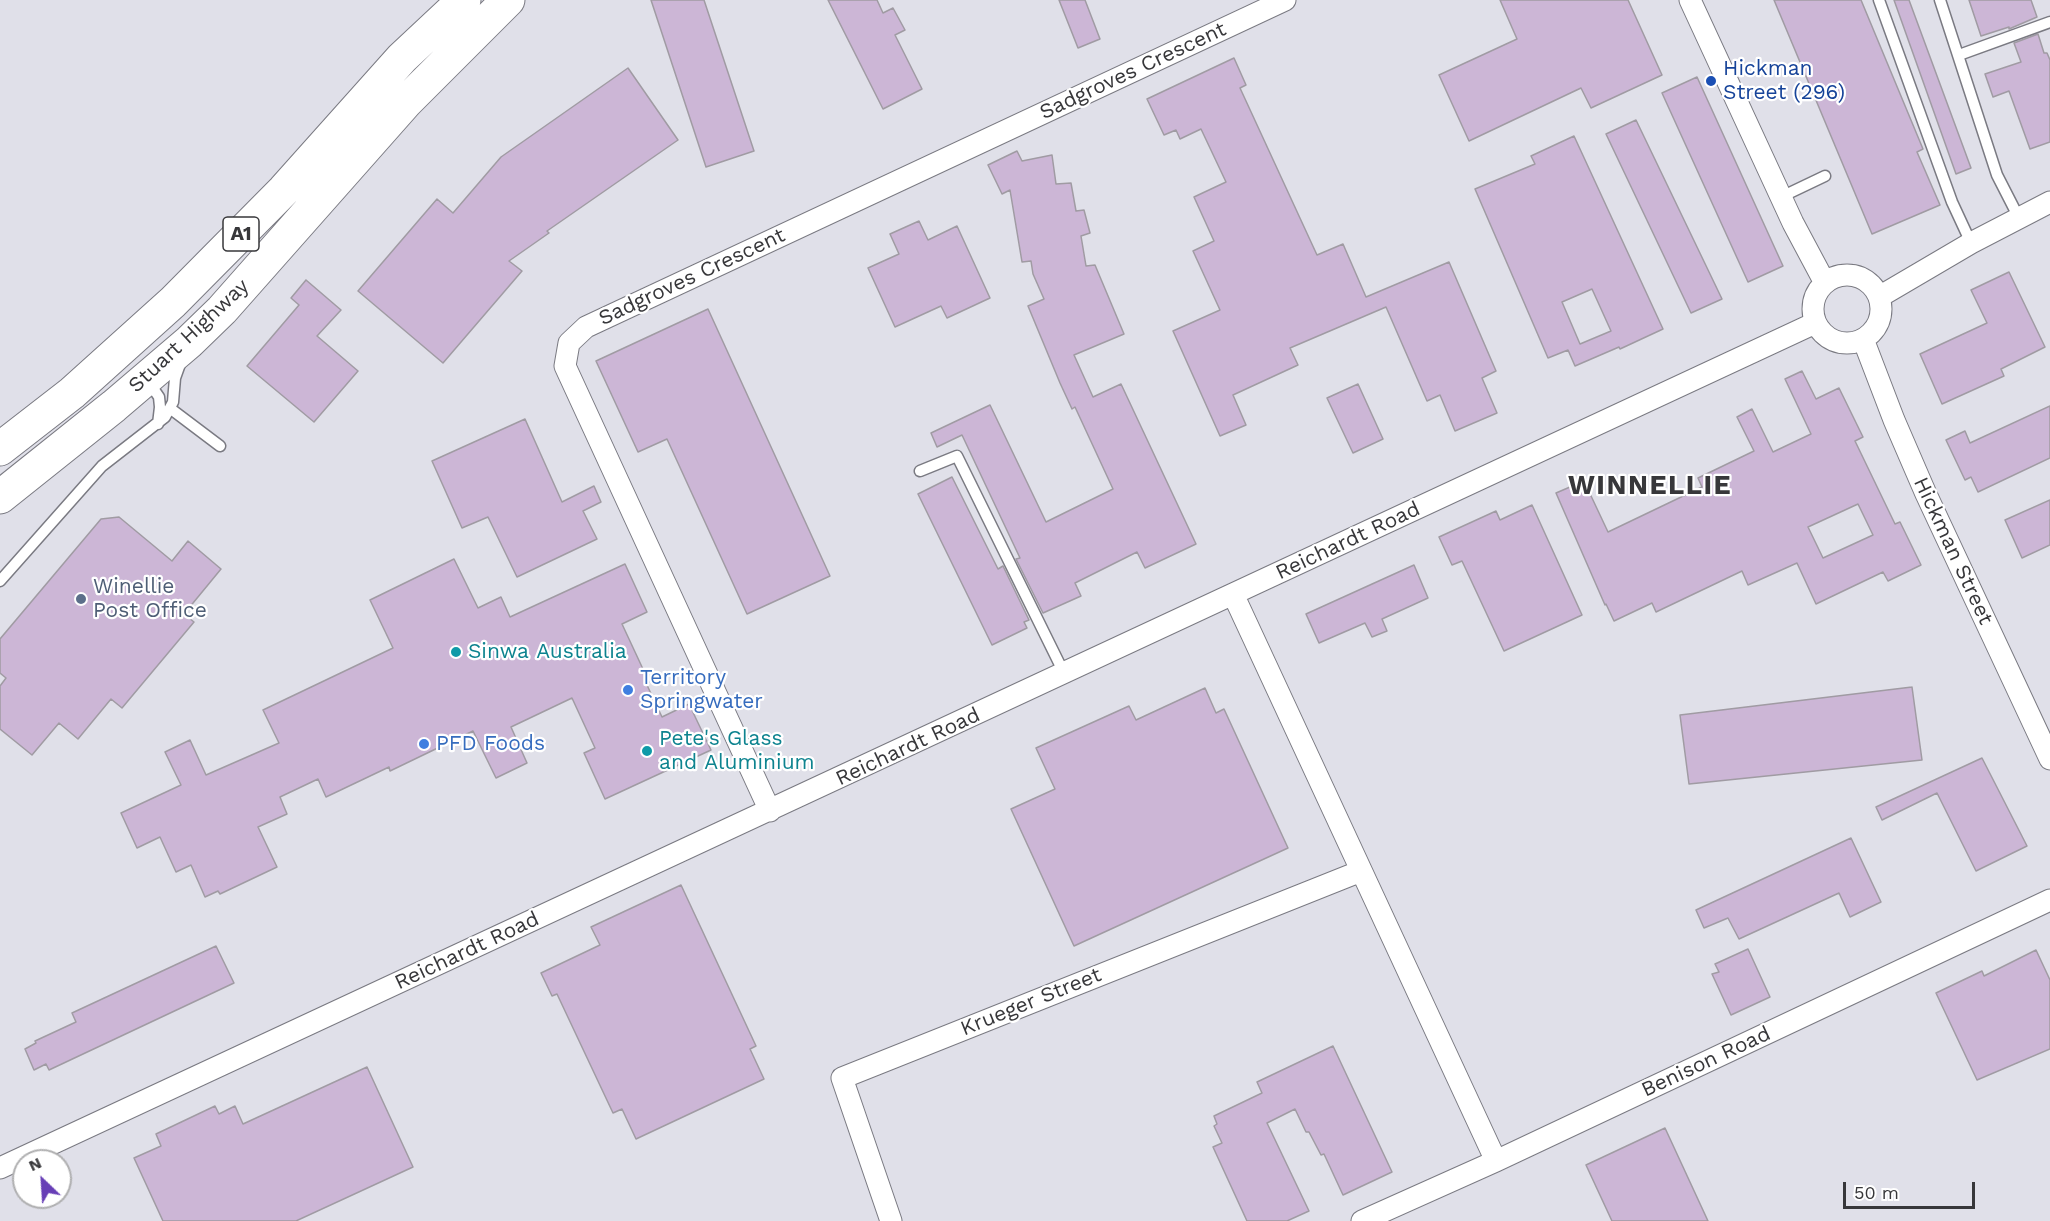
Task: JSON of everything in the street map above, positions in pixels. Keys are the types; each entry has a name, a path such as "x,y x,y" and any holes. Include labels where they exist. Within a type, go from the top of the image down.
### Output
{"highway":[{"name":"Stuart Highway","path":"0,449 72,393 173,302 284,190 394,67 456,21 508,0"},
{"name":"Stuart Highway","path":"0,496 81,433 189,342 235,296 406,102 456,21"},
{"path":"0,464 116,375 135,371 146,378"}],"street":[{"name":"Sadgroves Crescent","path":"770,811 565,366 569,343 586,327 1285,0"},
{"path":"1690,0 1781,196 1825,283"},
{"path":"1879,297 1971,243 2050,202"},
{"path":"1849,275 1862,278 1872,286 1879,297 1881,309 1879,321 1873,331 1863,339 1850,343 1836,341 1824,334 1815,323 1813,301 1817,291 1825,283 1836,276 1849,275"},
{"name":"Reichardt Road","path":"0,1168 1815,323"},
{"name":"Hickman Street","path":"1863,339 1926,494 2050,759"},
{"path":"1233,594 1496,1161"},
{"name":"Krueger Street","path":"891,1221 842,1078 1362,871"},
{"name":"Benison Road","path":"1362,1221 1496,1161 2050,900"}],"lane":[{"path":"1879,0 1952,202 1971,243"},
{"path":"1940,0 1997,175 2019,218"},
{"path":"1959,56 2050,22"},
{"path":"1781,196 1825,176"},
{"path":"0,581 102,466 158,424 171,409 177,371 189,342"},
{"path":"146,378 159,397 160,419 158,424"},
{"path":"171,409 220,446"},
{"path":"920,471 957,456 1065,674"}],"building":[{"path":"651,0 704,0 754,151 706,167"},
{"path":"828,0 877,0 883,13 893,8 905,30 895,35 922,89 883,109"},
{"path":"1059,0 1085,0 1100,39 1078,48"},
{"path":"1500,0 1628,0 1662,75 1591,108 1581,88 1469,141 1439,75 1517,39"},
{"path":"1774,0 1861,0 1923,149 1917,152 1940,205 1872,234"},
{"path":"1894,0 1909,0 1971,168 1956,174"},
{"path":"1969,0 2031,0 2037,17 2009,29 2009,27 1981,36"},
{"path":"2038,34 2044,53 2047,53 2050,60 2050,142 2030,149 2009,91 1993,97 1985,74 2021,62 2014,43"},
{"path":"1234,58 1246,85 1240,88 1317,255 1343,244 1366,297 1449,262 1496,371 1482,378 1497,413 1455,431 1440,395 1427,401 1386,307 1290,348 1298,365 1233,395 1246,425 1220,436 1173,331 1220,310 1193,251 1214,241 1194,197 1226,182 1201,129 1180,139 1176,130 1164,135 1147,99"},
{"path":"628,68 678,140 547,231 549,233 509,261 522,271 443,363 358,291 437,199 453,213 501,157"},
{"path":"1697,77 1783,266 1748,282 1662,93"},
{"path":"1636,120 1722,299 1691,313 1606,134"},
{"path":"1574,136 1663,329 1575,366 1568,350 1548,358 1475,189 1535,164 1531,156","holes":["1592,289 1611,331 1580,344 1562,302"]},
{"path":"1017,151 1022,161 1052,155 1056,184 1071,183 1076,211 1084,210 1090,233 1081,236 1086,266 1095,265 1124,334 1074,355 1093,397 1121,384 1196,544 1145,568 1137,552 1075,583 1081,596 1043,613 1016,559 1020,558 962,435 937,447 931,433 990,405 1046,522 1113,489 1075,407 1072,409 1028,306 1044,299 1033,274 1031,261 1022,262 1010,190 1002,194 988,165"},
{"path":"919,221 928,240 957,226 990,298 947,318 941,306 895,327 868,268 899,254 890,234"},
{"path":"2009,272 2045,347 2001,369 2004,376 1942,404 1920,354 1987,323 1971,290"},
{"path":"306,280 341,310 317,336 358,371 314,422 247,366 299,305 291,298"},
{"path":"708,309 830,576 747,614 667,439 638,452 596,361"},
{"path":"1802,371 1816,399 1839,388 1863,437 1855,441 1895,524 1900,522 1921,565 1888,581 1883,572 1816,604 1797,563 1748,585 1742,571 1656,612 1652,603 1614,621 1556,493 1584,481 1608,532 1702,487 1698,478 1754,451 1737,417 1752,409 1773,452 1811,434 1785,379","holes":["1858,504 1873,535 1823,558 1808,527"]},
{"path":"1358,384 1383,439 1353,453 1327,398"},
{"path":"2050,406 2050,458 1978,492 1971,477 1965,480 1946,440 1965,431 1970,443"},
{"path":"525,419 562,502 594,486 601,502 583,511 597,539 517,577 488,517 462,528 432,461"},
{"path":"952,477 998,569 1003,566 1029,620 1024,622 1027,628 992,645 918,494"},
{"path":"2050,500 2050,545 2022,558 2005,520"},
{"path":"1532,505 1582,615 1504,651 1462,561 1452,565 1439,537 1496,511 1500,520"},
{"path":"119,517 172,561 188,541 221,569 184,614 194,622 122,708 111,699 78,739 59,723 32,755 0,729 0,686 6,678 0,673 0,639 101,519"},
{"path":"454,559 478,608 501,597 510,617 625,564 647,612 622,624 649,682 646,683 662,717 689,704 711,750 605,799 584,753 595,748 572,698 511,727 527,763 496,778 473,731 390,771 389,767 326,797 318,779 280,797 287,814 258,827 277,867 220,894 218,891 205,897 191,865 176,872 160,837 137,848 121,813 181,785 165,752 190,740 206,775 279,743 263,710 393,648 370,600"},
{"path":"1414,565 1428,598 1382,619 1387,631 1372,637 1365,623 1319,643 1306,614"},
{"path":"1912,687 1922,760 1689,784 1680,715"},
{"path":"1205,688 1216,713 1224,709 1288,848 1074,946 1011,809 1055,789 1036,748 1129,706 1136,720"},
{"path":"1982,758 2027,846 1976,871 1937,793 1882,820 1876,807"},
{"path":"1851,838 1881,902 1850,917 1839,893 1739,939 1728,918 1704,928 1696,910"},
{"path":"681,885 756,1046 750,1049 764,1079 636,1139 622,1109 613,1113 557,994 552,996 541,973 600,945 591,927"},
{"path":"216,946 234,983 49,1070 46,1064 34,1070 25,1049 36,1043 35,1041 76,1022 72,1013"},
{"path":"1748,949 1770,997 1731,1015 1712,974 1719,972 1715,964"},
{"path":"2036,950 2050,980 2050,1049 1977,1080 1936,993 1982,971 1984,976"},
{"path":"1333,1046 1392,1172 1343,1195 1324,1154 1321,1155 1309,1132 1306,1132 1295,1109 1267,1123 1309,1211 1287,1221 1247,1221 1213,1147 1222,1143 1214,1126 1217,1124 1214,1116 1262,1093 1257,1082"},
{"path":"367,1067 413,1167 296,1221 163,1221 134,1158 161,1146 156,1134 215,1106 219,1114 235,1106 243,1124"},
{"path":"1665,1128 1708,1221 1612,1221 1586,1165"}],"place":[{"name":"Hickman Street (296)","path":"1711,81"},
{"name":"Winellie Post Office","path":"81,599"},
{"name":"Sinwa Australia","path":"456,652"},
{"name":"Territory Springwater","path":"628,690"},
{"name":"PFD Foods","path":"424,744"},
{"name":"Pete's Glass and Aluminium","path":"647,751"}],"district":[{"name":"WINNELLIE","path":"1650,486"}]}
